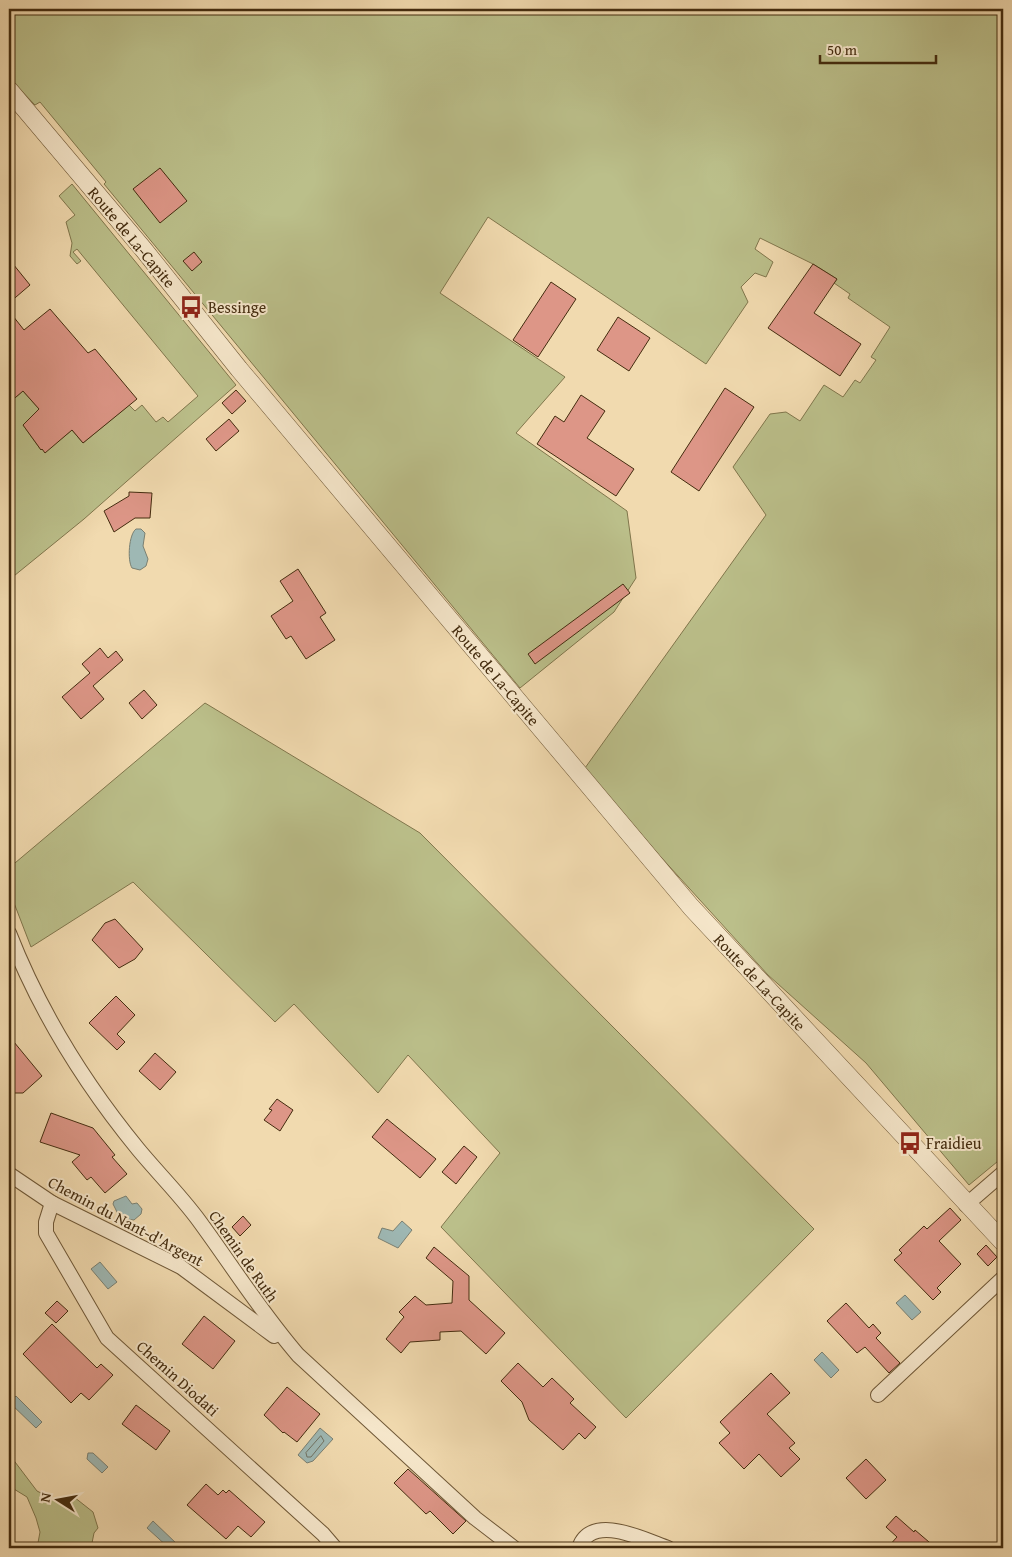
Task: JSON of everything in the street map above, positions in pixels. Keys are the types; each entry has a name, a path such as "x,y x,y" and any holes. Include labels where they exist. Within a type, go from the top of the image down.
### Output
{"street":[{"name":"Route de La-Capite","path":"9,90 144,250 239,370 691,907 966,1205 1003,1242"},
{"name":"Chemin de Ruth","path":"9,933 38,1001 74,1063 138,1148 198,1219 254,1301 298,1355 475,1518 514,1548"},
{"name":"Chemin du Nant-d'Argent","path":"9,1174 52,1203 181,1267 298,1355"},
{"path":"966,1205 1003,1174"},
{"name":"Chemin Diodati","path":"52,1203 47,1217 46,1233 107,1338 312,1523 335,1548"},
{"path":"878,1395 1003,1278"},
{"path":"579,1548 587,1536 601,1530 620,1532 668,1548"}],"green space":[{"path":"9,9 1003,9 1003,1157 969,1185 866,1063 768,975 659,855 585,768 766,515 733,467 770,414 786,412 800,421 824,385 843,397 855,380 860,383 876,360 871,357 890,327 848,298 850,294 834,283 837,279 813,264 760,238 755,249 773,262 766,277 755,273 741,287 748,302 706,364 488,217 440,293 565,377 516,433 627,511 636,578 614,612 520,688 104,184 106,182 40,102 35,105 9,78"},
{"path":"72,184 236,385 84,519 9,580 9,403 23,391 39,409 23,425 41,450 45,452 72,430 83,443 129,405 135,411 142,405 156,422 163,417 168,422 198,396 77,249 73,252 81,261 77,264 70,256 72,243 66,222 75,215 59,196"},
{"path":"205,703 420,833 814,1229 626,1418 441,1227 500,1153 408,1055 378,1093 294,1004 275,1022 133,882 31,947 9,890 9,868"},
{"path":"9,1454 37,1491 53,1499 74,1497 93,1512 98,1528 94,1533 91,1548 37,1548 40,1532 27,1497 9,1486"}],"water":[{"path":"136,529 141,529 145,533 143,546 148,559 146,566 140,570 132,568 130,564 130,541"},
{"path":"126,1196 132,1204 137,1203 142,1209 141,1214 134,1220 120,1218 113,1204 114,1201"},
{"path":"402,1221 412,1230 398,1248 378,1238 382,1228 393,1231"},
{"path":"100,1262 117,1282 108,1289 91,1269"},
{"path":"905,1295 921,1312 912,1320 896,1303"},
{"path":"822,1352 839,1370 831,1378 814,1360"},
{"path":"16,1396 42,1422 36,1428 9,1402"},
{"path":"320,1428 333,1439 313,1461 307,1463 298,1455"},
{"path":"88,1453 93,1453 108,1467 102,1473 87,1459"},
{"path":"153,1521 177,1544 173,1548 169,1548 147,1528"}],"building":[{"path":"160,168 187,201 160,223 133,189"},
{"path":"194,252 202,262 192,271 183,261"},
{"path":"9,259 30,285 9,303"},
{"path":"813,264 837,279 814,313 861,344 840,376 768,328"},
{"path":"551,282 576,299 538,357 513,340"},
{"path":"50,309 88,353 95,349 137,399 83,443 72,430 45,453 23,425 39,409 23,391 9,403 9,311 24,330"},
{"path":"618,317 650,338 629,371 597,350"},
{"path":"725,388 754,407 699,491 671,472"},
{"path":"236,390 246,401 232,414 222,403"},
{"path":"581,395 605,411 587,438 634,469 616,496 537,444 555,416 564,422"},
{"path":"229,419 239,431 216,451 206,439"},
{"path":"129,492 152,493 150,518 135,518 114,532 104,511 129,496"},
{"path":"298,569 326,613 320,617 335,640 306,659 291,636 286,639 271,616 293,601 280,581"},
{"path":"623,584 630,593 535,664 528,654"},
{"path":"100,648 108,658 116,651 123,660 93,686 104,699 81,719 62,697 90,673 82,664"},
{"path":"144,690 157,705 142,719 129,703"},
{"path":"115,919 143,949 135,959 119,968 92,940 105,923"},
{"path":"116,996 135,1015 117,1034 125,1042 117,1050 89,1023"},
{"path":"9,1036 42,1076 23,1093 9,1093"},
{"path":"155,1053 176,1072 160,1090 139,1071"},
{"path":"277,1099 293,1110 280,1131 264,1120 272,1110 269,1109"},
{"path":"51,1113 93,1128 115,1155 112,1157 127,1174 105,1193 91,1177 87,1180 72,1162 80,1155 40,1142"},
{"path":"387,1119 436,1159 420,1178 372,1137"},
{"path":"464,1146 477,1157 456,1184 442,1172"},
{"path":"950,1208 961,1220 939,1241 961,1264 937,1288 941,1292 933,1300 894,1260 902,1253 899,1250 924,1226 927,1229"},
{"path":"243,1216 251,1225 240,1236 232,1227"},
{"path":"986,1245 997,1257 988,1266 977,1254"},
{"path":"434,1247 469,1276 469,1300 505,1333 486,1354 461,1331 440,1332 440,1340 410,1342 401,1353 386,1339 404,1317 399,1312 415,1296 426,1305 452,1303 453,1281 426,1258"},
{"path":"57,1301 68,1311 56,1323 45,1313"},
{"path":"846,1303 869,1328 873,1324 881,1333 876,1338 900,1363 889,1373 865,1347 857,1353 827,1321"},
{"path":"204,1316 235,1341 213,1369 182,1344"},
{"path":"52,1324 97,1368 101,1364 113,1375 89,1400 81,1393 71,1403 23,1354"},
{"path":"518,1363 543,1387 552,1378 574,1399 570,1403 596,1427 585,1439 579,1433 563,1450 529,1420 522,1402 501,1381"},
{"path":"771,1373 790,1393 767,1414 795,1443 789,1448 800,1459 781,1477 759,1454 744,1469 719,1443 730,1433 720,1422"},
{"path":"287,1387 320,1414 297,1442 283,1433 264,1415"},
{"path":"136,1405 170,1431 156,1450 122,1424"},
{"path":"866,1459 886,1480 866,1499 846,1478"},
{"path":"408,1469 466,1521 453,1534 430,1511 426,1514 394,1483"},
{"path":"206,1484 218,1495 223,1490 226,1493 229,1490 265,1522 251,1537 238,1526 226,1539 187,1505"},
{"path":"896,1516 936,1548 887,1548 897,1537 886,1527"}],"place":[{"name":"Bessinge","path":"191,307"},
{"name":"Fraidieu","path":"910,1143"}]}
